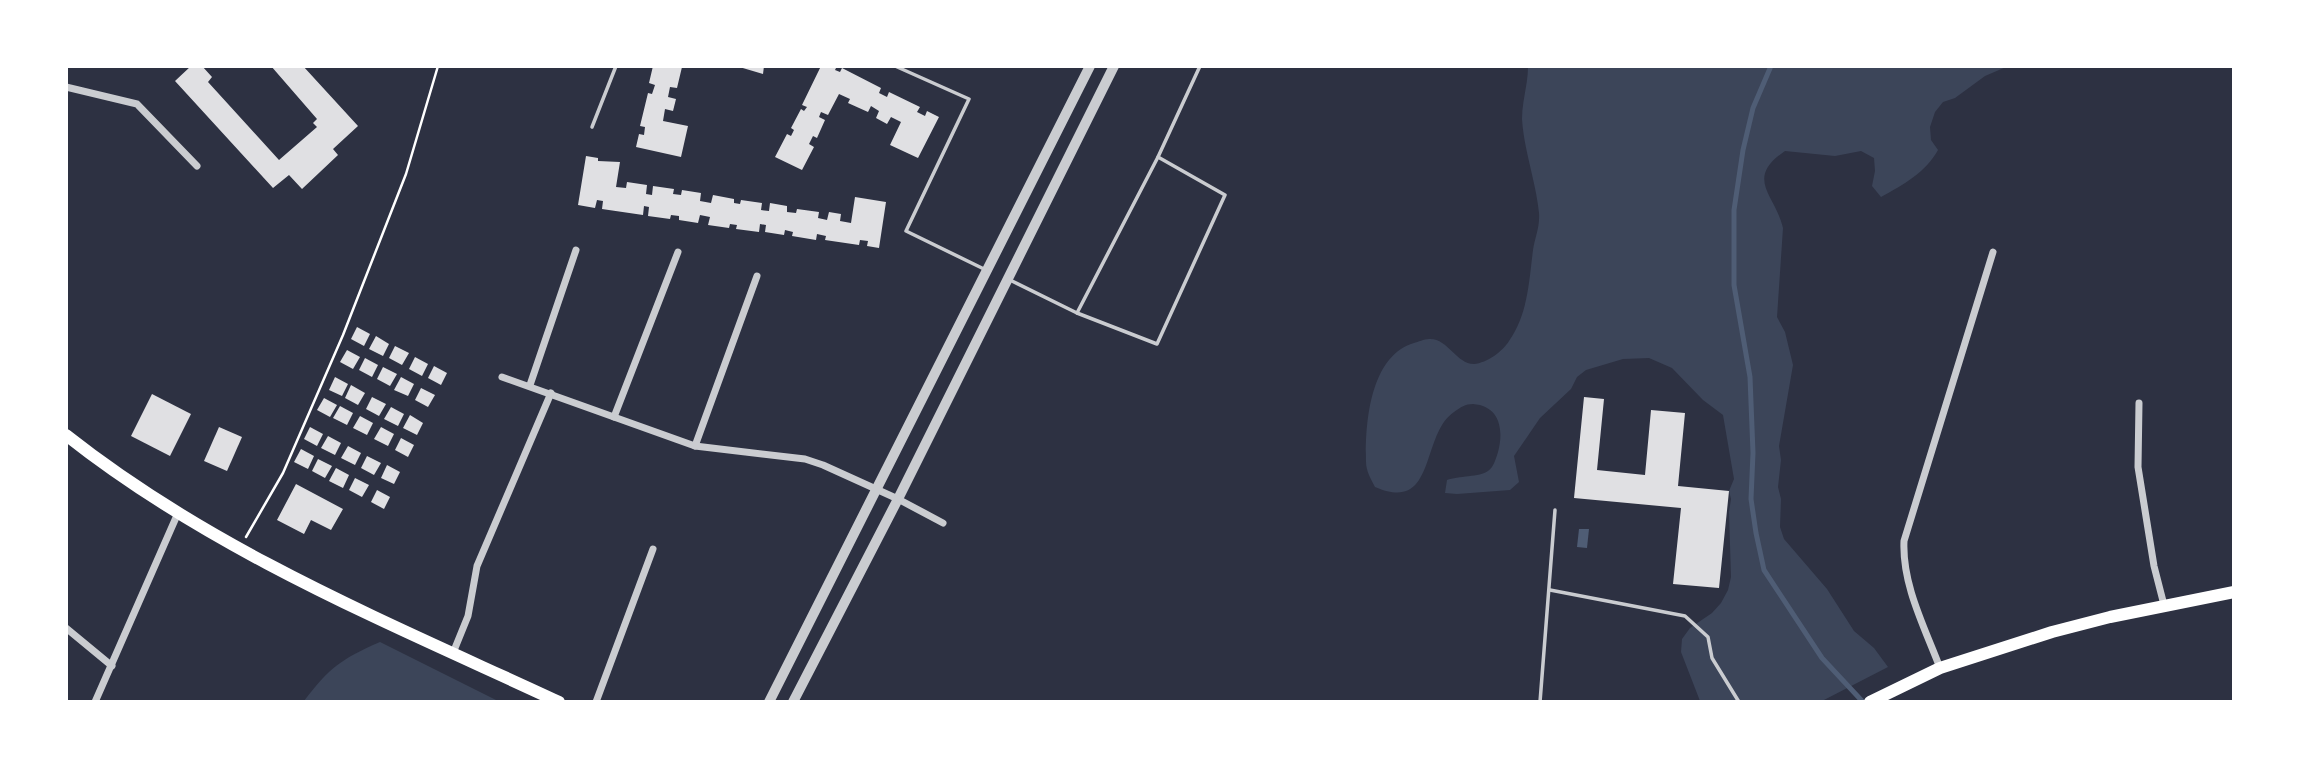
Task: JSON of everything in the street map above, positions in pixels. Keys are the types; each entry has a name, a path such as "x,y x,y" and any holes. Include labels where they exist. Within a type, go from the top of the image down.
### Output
{"main road":[{"path":"66,435 136,486 240,549 330,597 559,702"},
{"path":"1870,702 1940,668 2052,632 2164,605 2234,592"}],"street":[{"path":"769,702 1090,66"},
{"path":"793,702 898,499 1114,66"},
{"path":"66,87 137,104 197,166"},
{"path":"530,385 576,250"},
{"path":"614,417 678,252"},
{"path":"1940,668 1907,582 1903,557 1904,541 1993,253"},
{"path":"695,446 757,276"},
{"path":"502,377 695,446 805,459 898,499 943,523"},
{"path":"453,653 468,615 477,566 551,393"},
{"path":"2139,403 2138,467 2154,566 2164,605"},
{"path":"95,702 178,513"},
{"path":"596,702 653,550"},
{"path":"66,628 112,666"}],"lane":[{"path":"593,127 616,66"},
{"path":"895,66 969,99 906,231 986,270"},
{"path":"1077,313 1158,157 1200,66"},
{"path":"1007,279 1077,313 1157,344 1225,195 1158,157"},
{"path":"1540,702 1555,510"},
{"path":"1550,590 1685,616 1708,637 1712,658 1739,702"}],"path":[{"path":"240,549 283,473 343,335 406,174 438,66"}],"shaded area":[{"path":"1528,67 2006,67 1985,76 1955,98 1943,102 1935,112 1930,127 1931,140 1938,150 1933,158 1913,177 1881,197 1872,186 1874,158 1861,151 1835,156 1785,151 1766,170 1764,179 1783,228 1777,317 1785,332 1793,365 1779,446 1780,527 1784,539 1827,589 1854,631 1874,648 1888,667 1822,701 1700,701 1681,652 1682,639 1690,628 1712,613 1728,590 1731,577 1729,491 1734,479 1723,415 1703,400 1672,368 1649,358 1623,359 1586,370 1577,377 1571,389 1540,418 1514,456 1519,482 1510,490 1445,493 1447,480 1488,471 1498,452 1498,420 1489,409 1473,404 1465,405 1443,423 1425,468 1409,490 1395,492 1375,487 1366,465 1367,429 1373,393 1388,362 1399,350 1429,339 1442,342 1468,363 1479,363 1503,349 1520,320 1527,297 1539,218 1522,119"},
{"path":"1579,529 1589,529 1587,548 1577,547"},
{"path":"380,642 498,701 304,701 337,666"}],"building":[{"path":"191,66 202,66 212,77 208,82 279,160 317,127 313,123 317,119 271,66 303,66 358,126 333,149 338,155 302,189 289,175 273,188 175,81"},
{"path":"653,66 682,67 677,88 670,87 668,97 676,99 673,111 665,109 663,121 688,126 681,157 636,147 639,134 644,135 645,127 640,126 648,93 652,94 655,85 649,83"},
{"path":"736,66 764,66 763,74"},
{"path":"821,66 837,66 835,70 840,72 842,68 881,88 879,93 887,97 889,92 920,107 917,112 925,116 927,111 939,117 918,158 890,145 901,122 891,117 887,124 876,118 879,111 871,106 868,112 848,103 850,99 839,94 828,115 821,112 819,117 825,120 817,138 813,136 809,144 814,147 802,170 775,157 787,134 791,136 794,130 791,128 801,109 804,111 807,107 802,105"},
{"path":"586,156 598,158 598,161 620,162 616,187 626,188 627,182 647,185 646,194 652,195 653,186 674,189 673,194 681,195 682,190 701,193 700,201 711,203 713,195 734,199 734,203 740,204 741,200 762,203 761,210 769,211 770,203 787,206 787,212 796,213 797,209 819,212 818,218 827,220 829,212 841,214 840,221 851,223 855,197 886,202 879,248 867,246 868,241 860,240 859,245 825,240 826,236 817,234 816,240 792,236 793,232 785,230 784,235 765,232 766,225 760,224 759,232 736,229 737,225 730,224 729,228 708,225 710,217 700,215 698,223 679,220 679,216 671,215 670,219 648,216 649,207 644,206 643,215 602,209 603,201 597,200 595,208 578,205"},
{"path":"357,327 370,334 364,346 351,339"},
{"path":"376,336 389,344 383,356 369,349"},
{"path":"395,346 409,353 402,365 389,358"},
{"path":"347,350 360,357 353,369 340,362"},
{"path":"415,357 428,364 422,376 409,369"},
{"path":"365,358 378,365 372,377 359,370"},
{"path":"434,366 447,373 441,385 428,378"},
{"path":"383,367 397,374 390,386 377,379"},
{"path":"335,377 348,384 342,396 329,390"},
{"path":"401,377 414,384 408,396 394,390"},
{"path":"351,385 365,393 358,405 345,398"},
{"path":"421,388 435,395 428,407 415,400"},
{"path":"152,394 191,414 170,456 131,436"},
{"path":"372,397 386,404 379,416 366,409"},
{"path":"1584,397 1604,399 1597,470 1645,475 1651,410 1685,413 1678,486 1729,491 1719,588 1673,584 1681,508 1574,498"},
{"path":"324,398 337,405 330,417 317,410"},
{"path":"340,406 353,413 347,425 333,418"},
{"path":"391,407 404,414 398,426 384,419"},
{"path":"410,415 423,423 417,435 403,428"},
{"path":"360,416 373,423 367,435 353,428"},
{"path":"219,427 242,437 227,471 204,461"},
{"path":"310,427 323,434 317,446 304,439"},
{"path":"381,427 394,434 388,446 374,439"},
{"path":"328,436 341,443 335,455 321,448"},
{"path":"401,438 414,445 408,457 395,450"},
{"path":"348,446 361,453 355,465 341,458"},
{"path":"301,449 314,456 308,469 294,462"},
{"path":"367,456 381,463 374,475 361,468"},
{"path":"318,459 332,466 325,478 312,471"},
{"path":"387,465 400,472 394,484 381,478"},
{"path":"336,468 349,475 343,488 329,481"},
{"path":"355,478 369,485 362,497 349,490"},
{"path":"296,484 343,509 331,530 311,520 304,534 277,520"},
{"path":"377,490 390,497 384,509 371,502"}],"waterway":[{"path":"1771,66 1753,108 1743,150 1734,210 1734,285 1750,377 1753,453 1751,499 1764,570 1822,658 1863,702"}]}
